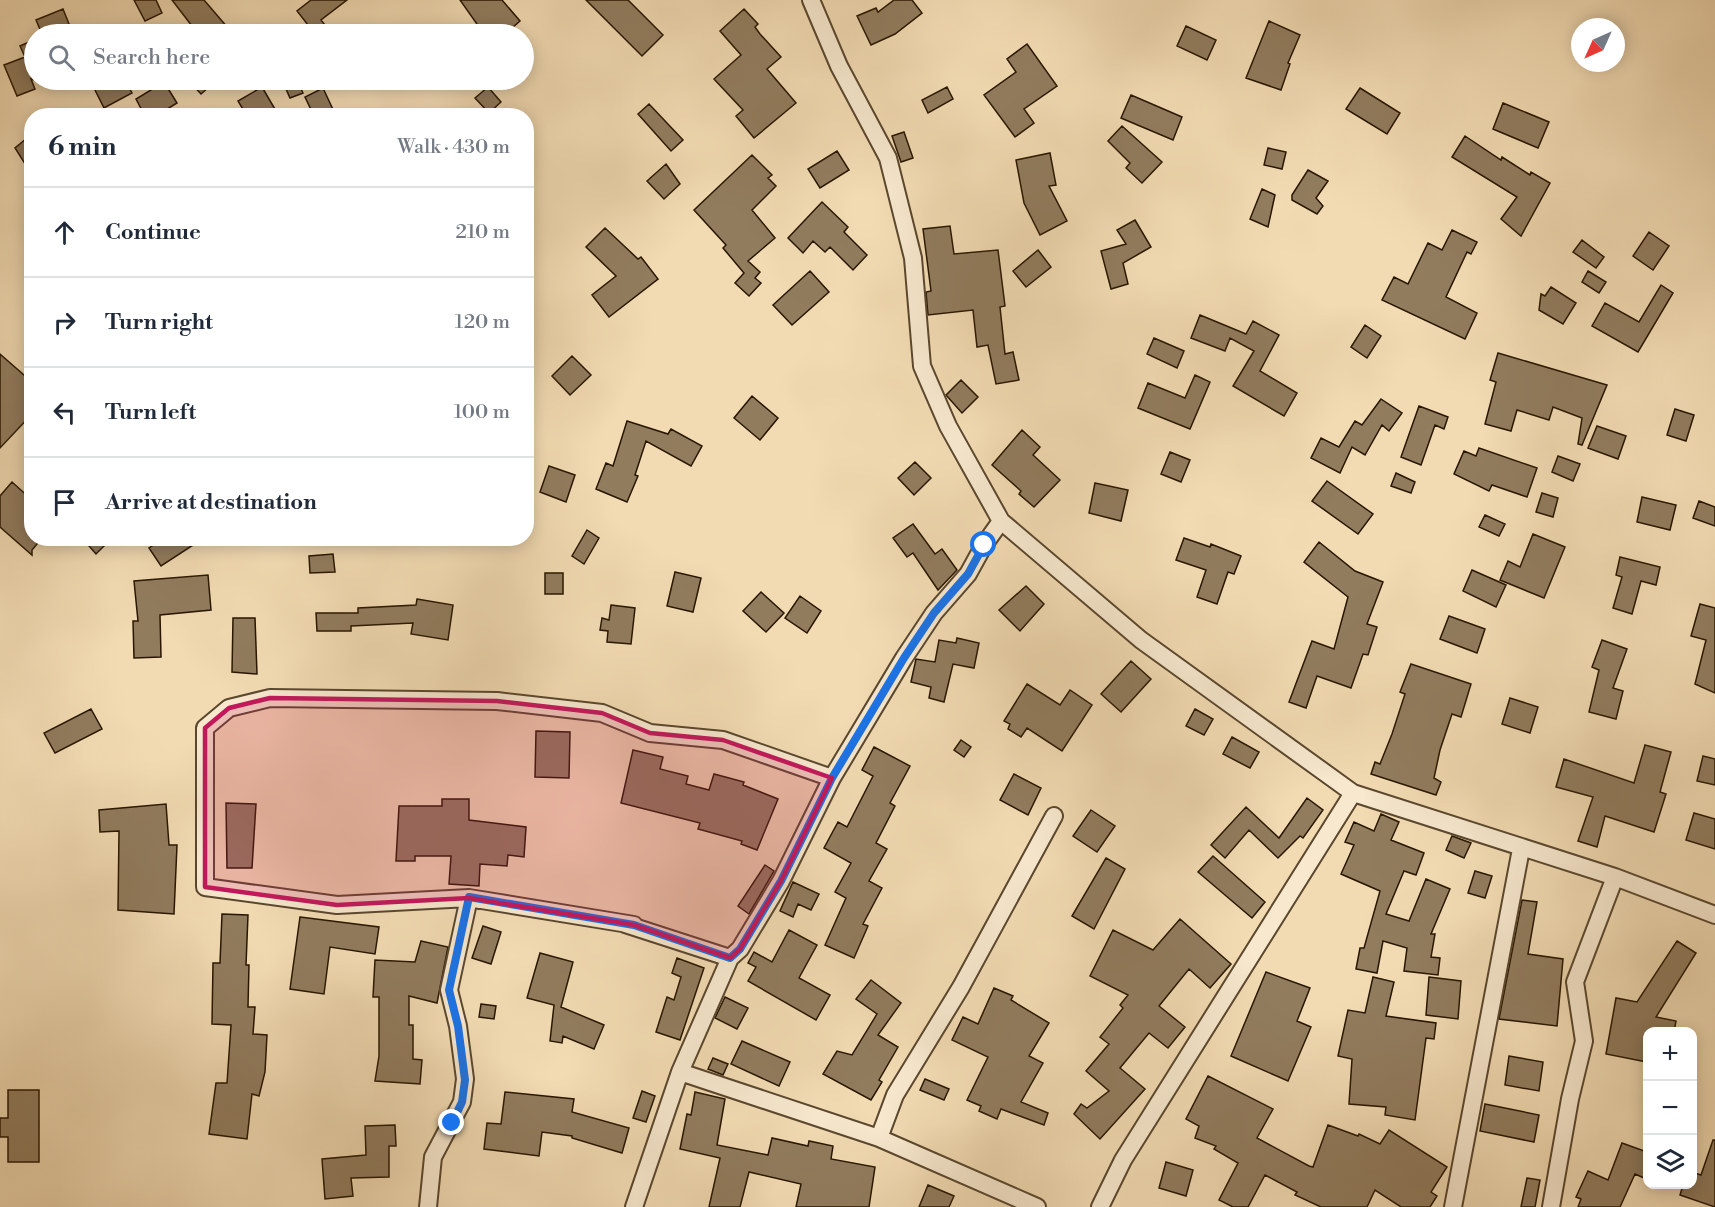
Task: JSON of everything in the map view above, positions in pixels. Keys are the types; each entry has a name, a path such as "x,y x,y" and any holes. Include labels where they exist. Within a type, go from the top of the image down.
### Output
{"street":[{"path":"811,0 839,66 888,158 913,258 922,366 948,426 1002,521 1142,640 1353,793 1521,849 1615,877 1715,915"},
{"path":"634,1207 680,1072 730,958 740,949 781,881 832,778 934,613 968,574 984,545 1002,521"},
{"path":"730,958 634,925 530,912 469,897 337,904 205,887 205,728 229,708 270,698 497,701 602,713 651,733 723,740 832,778"},
{"path":"1100,1207 1123,1160 1353,793"},
{"path":"879,1138 895,1095 961,987 1054,816"},
{"path":"1453,1207 1521,849"},
{"path":"1551,1207 1570,1099 1584,1041 1575,982 1615,877"},
{"path":"428,1207 433,1157 462,1102 465,1080 463,1054 449,990 469,897"},
{"path":"680,1072 879,1138 1037,1207"}],"highlighted area":[{"path":"270,698 497,701 602,713 650,733 723,740 832,778 781,881 740,949 730,958 634,925 469,898 337,905 205,887 205,728 229,708"}],"building":[{"path":"134,0 156,0 162,13 145,21"},
{"path":"172,0 204,0 225,24 190,24"},
{"path":"311,0 347,0 321,20 324,24 307,24 297,11"},
{"path":"460,0 502,0 520,21 517,24 477,24"},
{"path":"586,0 628,0 663,35 642,56"},
{"path":"894,0 912,0 922,13 895,34 871,45 857,16 876,8 878,12"},
{"path":"63,9 69,24 38,24 36,20"},
{"path":"744,9 758,24 755,27 760,34 781,57 767,69 796,103 754,138 736,116 743,110 714,79 741,55 720,31"},
{"path":"1269,21 1300,35 1288,63 1290,64 1281,90 1246,78"},
{"path":"1186,26 1216,40 1207,60 1177,46"},
{"path":"1027,44 1057,86 1024,109 1034,123 1015,137 984,95 1016,72 1007,59"},
{"path":"24,57 24,90 32,90 17,96 4,65"},
{"path":"947,87 953,99 928,113 922,100"},
{"path":"1360,88 1400,113 1387,134 1346,109"},
{"path":"95,90 130,90 132,93 104,108"},
{"path":"151,90 169,90 177,103 169,108 141,108 136,99"},
{"path":"257,90 264,90 274,108 242,108 238,101"},
{"path":"286,90 302,90 303,93 290,98"},
{"path":"324,90 332,108 310,108 305,97"},
{"path":"484,90 491,90 501,102 494,108 484,108 475,98"},
{"path":"1131,95 1182,117 1173,140 1121,118"},
{"path":"1503,103 1549,122 1538,148 1493,129"},
{"path":"649,104 683,140 671,151 638,114"},
{"path":"1122,126 1162,162 1142,183 1126,168 1130,163 1108,141"},
{"path":"904,132 913,158 901,162 892,136"},
{"path":"1465,136 1501,160 1502,157 1530,175 1531,172 1550,183 1521,236 1501,219 1517,197 1452,157"},
{"path":"24,141 24,162 15,148"},
{"path":"1268,148 1286,152 1282,169 1264,165"},
{"path":"837,151 849,170 820,188 808,169"},
{"path":"1050,153 1056,185 1049,186 1067,221 1040,235 1024,203 1016,160"},
{"path":"752,155 772,175 768,178 776,186 752,210 775,238 748,261 760,272 755,278 761,283 749,296 735,283 744,273 723,248 726,245 694,210"},
{"path":"666,164 680,184 664,199 647,181"},
{"path":"1308,170 1328,181 1316,198 1323,206 1317,214 1292,200 1292,195"},
{"path":"1262,189 1275,195 1268,227 1250,219"},
{"path":"822,202 848,227 844,232 867,255 853,270 830,247 825,252 813,241 803,253 788,238"},
{"path":"1135,220 1151,247 1123,263 1128,284 1111,289 1101,251 1126,244 1117,230"},
{"path":"950,226 954,254 998,250 1005,306 1000,307 1005,354 1013,352 1019,380 996,384 988,345 977,347 973,310 928,315 926,292 931,291 923,229"},
{"path":"605,228 638,259 641,257 658,279 609,317 592,295 616,276 586,247"},
{"path":"1452,230 1477,242 1471,254 1467,252 1446,297 1477,313 1465,339 1382,300 1394,277 1408,284 1428,243 1442,250"},
{"path":"1649,232 1669,246 1653,270 1633,256"},
{"path":"1582,240 1604,257 1596,268 1573,252"},
{"path":"1038,250 1051,267 1026,287 1013,271"},
{"path":"810,271 829,292 792,325 773,305"},
{"path":"1588,271 1606,282 1599,293 1582,282"},
{"path":"1661,285 1673,293 1638,352 1592,326 1605,303 1639,322"},
{"path":"1551,287 1576,303 1563,324 1539,310 1541,294 1545,296"},
{"path":"1200,315 1246,334 1253,321 1279,335 1260,371 1297,393 1284,416 1233,386 1254,351 1230,338 1225,351 1191,338"},
{"path":"1365,325 1381,336 1367,358 1351,347"},
{"path":"1154,338 1184,351 1177,368 1147,354"},
{"path":"1498,353 1607,385 1582,445 1578,444 1582,418 1553,407 1549,420 1517,410 1511,431 1485,424 1496,382 1490,380"},
{"path":"0,354 24,375 24,422 0,448"},
{"path":"572,356 591,375 570,395 552,376"},
{"path":"1195,375 1210,382 1190,429 1138,408 1148,383 1185,398"},
{"path":"961,380 978,397 962,413 946,395"},
{"path":"752,396 778,418 760,440 734,418"},
{"path":"1381,399 1402,413 1389,431 1382,425 1365,455 1352,447 1340,473 1311,458 1321,438 1339,447 1355,421 1362,425"},
{"path":"1419,406 1448,417 1444,429 1435,425 1421,465 1401,457"},
{"path":"1675,409 1694,415 1686,441 1667,435"},
{"path":"627,421 668,434 671,429 702,446 691,466 646,441 635,475 638,476 627,502 596,489 606,463 613,466"},
{"path":"1597,426 1626,436 1618,459 1588,448"},
{"path":"1022,430 1040,447 1033,455 1060,480 1034,507 1019,494 1021,491 992,465"},
{"path":"1479,448 1537,468 1527,497 1492,485 1489,491 1454,474 1464,451 1476,456"},
{"path":"1170,452 1190,460 1181,482 1161,474"},
{"path":"1558,456 1580,464 1573,481 1552,472"},
{"path":"915,462 931,478 914,495 898,478"},
{"path":"549,466 575,475 566,502 540,492"},
{"path":"1396,473 1415,482 1411,493 1391,486"},
{"path":"1327,481 1373,514 1358,534 1312,501"},
{"path":"12,482 24,493 24,546 35,546 32,555 0,527 0,496"},
{"path":"1095,483 1128,490 1121,521 1089,513"},
{"path":"1542,493 1558,498 1553,517 1536,512"},
{"path":"1642,497 1676,505 1670,530 1637,522"},
{"path":"1699,501 1715,507 1715,526 1693,518"},
{"path":"1485,515 1505,524 1499,536 1479,527"},
{"path":"913,524 935,554 942,549 957,570 938,590 913,553 907,557 893,538"},
{"path":"587,530 599,538 584,564 572,556"},
{"path":"1533,534 1565,547 1544,598 1500,580 1508,561 1520,567"},
{"path":"1184,538 1210,547 1211,544 1241,556 1234,574 1228,572 1217,604 1197,597 1206,570 1176,560"},
{"path":"1319,542 1355,571 1383,582 1367,624 1377,627 1368,655 1363,654 1351,688 1317,676 1306,708 1289,702 1312,641 1334,649 1348,597 1304,562"},
{"path":"89,546 104,546 96,554"},
{"path":"152,546 192,546 161,566 149,548"},
{"path":"333,554 335,572 310,573 309,556"},
{"path":"1620,557 1660,567 1656,585 1641,581 1632,614 1613,608 1622,577 1616,575"},
{"path":"1472,570 1506,585 1496,607 1463,591"},
{"path":"675,572 701,578 693,612 667,606"},
{"path":"545,573 563,573 563,594 545,594"},
{"path":"208,575 211,610 160,615 161,657 134,658 133,621 138,621 134,581"},
{"path":"1026,586 1044,604 1020,631 999,610"},
{"path":"761,592 784,613 766,632 743,611"},
{"path":"800,596 821,611 807,633 785,618"},
{"path":"417,599 453,605 448,640 411,634 413,623 351,626 351,631 317,631 316,613 358,613 358,608 416,605"},
{"path":"1700,604 1715,608 1715,693 1695,684 1706,640 1691,636"},
{"path":"611,605 635,608 631,644 607,642 608,631 600,630 602,618 609,620"},
{"path":"1449,616 1485,629 1477,653 1440,639"},
{"path":"233,618 255,618 257,674 232,672"},
{"path":"957,638 979,643 974,668 953,664 944,702 929,698 931,687 911,682 916,659 935,662 939,640 956,643"},
{"path":"1602,640 1627,649 1613,688 1623,691 1616,719 1589,712 1599,670 1592,667"},
{"path":"1131,661 1151,679 1121,712 1101,694"},
{"path":"1411,664 1471,684 1461,717 1452,714 1440,750 1434,778 1441,782 1436,795 1371,774 1375,762 1380,764 1392,734 1405,694 1400,692"},
{"path":"1027,684 1060,705 1070,690 1092,705 1062,751 1027,728 1021,737 1008,729 1010,724 1004,721"},
{"path":"1510,698 1538,707 1530,733 1502,724"},
{"path":"91,709 102,729 55,753 44,733"},
{"path":"1195,709 1213,719 1204,735 1186,726"},
{"path":"536,731 570,732 569,778 535,777"},
{"path":"1232,737 1259,752 1250,768 1223,754"},
{"path":"961,740 971,747 964,757 954,750"},
{"path":"1645,745 1671,752 1660,792 1666,794 1654,832 1605,816 1597,847 1578,841 1593,797 1556,787 1564,759 1634,783"},
{"path":"874,747 910,766 890,803 895,806 876,843 887,849 869,881 882,888 863,924 868,926 854,958 825,945 846,898 835,892 851,863 824,848 838,822 847,827 873,776 862,770"},
{"path":"633,750 663,757 660,769 688,776 686,784 709,790 714,774 744,782 743,785 778,799 757,850 741,844 742,841 698,829 700,823 621,803"},
{"path":"1703,756 1715,759 1715,785 1697,781"},
{"path":"1014,774 1041,788 1028,815 1000,800"},
{"path":"1307,798 1323,810 1303,838 1300,836 1278,858 1249,830 1225,858 1211,845 1246,807 1279,838"},
{"path":"442,799 469,799 469,820 526,827 524,857 508,855 507,866 480,864 479,886 449,884 451,856 415,856 415,861 396,861 399,806 442,806"},
{"path":"226,803 256,804 252,868 227,868"},
{"path":"166,804 169,845 177,845 174,914 118,910 119,831 100,832 99,810"},
{"path":"1091,810 1115,826 1097,852 1073,836"},
{"path":"1694,813 1715,819 1715,849 1686,840"},
{"path":"1381,814 1399,822 1391,840 1424,853 1416,875 1404,871 1386,914 1409,921 1426,879 1450,889 1431,934 1435,934 1431,957 1440,958 1438,975 1404,971 1407,948 1383,941 1377,973 1356,969 1360,948 1364,948 1380,891 1341,874 1354,845 1345,842 1354,822 1374,831"},
{"path":"1452,836 1471,843 1464,858 1446,850"},
{"path":"1213,856 1265,902 1252,918 1198,872"},
{"path":"1106,858 1125,869 1094,929 1072,916"},
{"path":"765,865 774,871 749,914 738,906"},
{"path":"1475,871 1492,876 1485,898 1468,893"},
{"path":"793,882 819,894 811,910 798,904 793,917 780,911"},
{"path":"1522,900 1537,902 1528,954 1563,959 1557,1026 1499,1019"},
{"path":"222,914 248,915 246,965 249,965 248,1007 255,1007 253,1034 267,1035 265,1072 259,1096 252,1094 247,1139 209,1134 216,1083 227,1083 231,1025 212,1024 213,963 220,963"},
{"path":"300,917 379,927 375,954 330,947 324,994 290,989"},
{"path":"1180,919 1231,964 1210,988 1189,969 1159,1006 1185,1027 1168,1048 1149,1033 1120,1068 1145,1089 1100,1139 1074,1114 1081,1104 1087,1108 1109,1091 1086,1071 1109,1044 1100,1037 1123,1008 1120,1005 1128,995 1090,976 1113,930 1153,950"},
{"path":"483,926 501,932 491,964 472,958"},
{"path":"789,930 817,945 799,978 830,995 816,1020 748,981 756,967 748,963 754,952 772,962"},
{"path":"421,941 448,947 437,1003 409,996 409,1025 413,1025 413,1059 422,1060 420,1084 375,1081 379,1056 379,997 373,997 375,960 415,962"},
{"path":"1677,941 1696,953 1656,1017 1676,1021 1675,1027 1643,1027 1643,1061 1606,1054 1616,998 1637,1002"},
{"path":"540,953 573,962 561,1007 604,1025 594,1049 563,1036 562,1043 550,1041 554,1005 527,998"},
{"path":"677,958 704,968 680,1040 656,1032 667,997 674,1000 681,977 672,973"},
{"path":"1266,972 1310,988 1297,1021 1311,1027 1288,1081 1231,1056"},
{"path":"1373,977 1394,982 1386,1016 1436,1023 1434,1039 1426,1038 1415,1120 1385,1115 1386,1107 1349,1104 1352,1059 1338,1056 1348,1010 1365,1013"},
{"path":"1429,977 1461,981 1458,1019 1426,1015"},
{"path":"871,980 901,1003 878,1035 898,1047 879,1080 882,1082 871,1100 823,1074 837,1051 852,1055 877,1014 856,999"},
{"path":"994,988 1013,996 1011,1000 1049,1023 1029,1056 1043,1063 1021,1102 1048,1113 1044,1125 1001,1109 997,1119 979,1111 981,1106 967,1100 988,1057 952,1040 963,1017 978,1024"},
{"path":"725,997 748,1008 737,1029 715,1018"},
{"path":"481,1004 496,1006 494,1019 479,1017"},
{"path":"742,1041 790,1062 779,1086 731,1064"},
{"path":"1509,1056 1543,1062 1539,1091 1505,1085"},
{"path":"713,1058 728,1064 723,1075 708,1069"},
{"path":"1208,1076 1273,1109 1257,1138 1309,1166 1313,1167 1328,1125 1358,1136 1359,1134 1380,1144 1389,1130 1447,1167 1431,1192 1437,1196 1430,1207 1401,1207 1375,1190 1367,1207 1321,1207 1295,1195 1297,1192 1265,1175 1248,1207 1233,1207 1219,1200 1238,1163 1214,1149 1216,1146 1195,1138 1199,1126 1186,1119"},
{"path":"925,1079 949,1089 944,1100 920,1090"},
{"path":"8,1090 39,1090 39,1162 8,1162 8,1137 0,1137 0,1118 8,1118"},
{"path":"642,1091 655,1096 646,1122 633,1118"},
{"path":"505,1092 574,1099 572,1112 629,1128 622,1153 572,1138 572,1136 542,1132 539,1156 484,1149 487,1123 501,1124"},
{"path":"695,1092 725,1099 717,1145 768,1155 772,1138 808,1146 809,1141 833,1146 831,1159 875,1167 869,1207 796,1207 801,1184 749,1172 740,1207 709,1207 720,1158 680,1149 687,1114 691,1115"},
{"path":"1485,1104 1539,1115 1534,1142 1480,1131"},
{"path":"395,1125 396,1146 389,1146 389,1177 351,1178 353,1196 325,1199 322,1159 366,1155 365,1126"},
{"path":"1713,1140 1715,1140 1715,1207 1680,1195 1682,1189 1697,1189 1697,1174 1701,1175"},
{"path":"1622,1143 1643,1151 1643,1178 1635,1174 1620,1207 1578,1207 1581,1199 1576,1197 1588,1171 1608,1180"},
{"path":"1166,1162 1193,1170 1186,1196 1159,1188"},
{"path":"1527,1178 1540,1180 1535,1207 1521,1207"},
{"path":"928,1185 954,1196 949,1207 919,1207"}],"route":[{"path":"452,1123 462,1102 465,1080 463,1054 449,990 469,897 634,925 730,958 740,949 781,881 832,778 904,658 934,613 968,574 984,545"}]}
